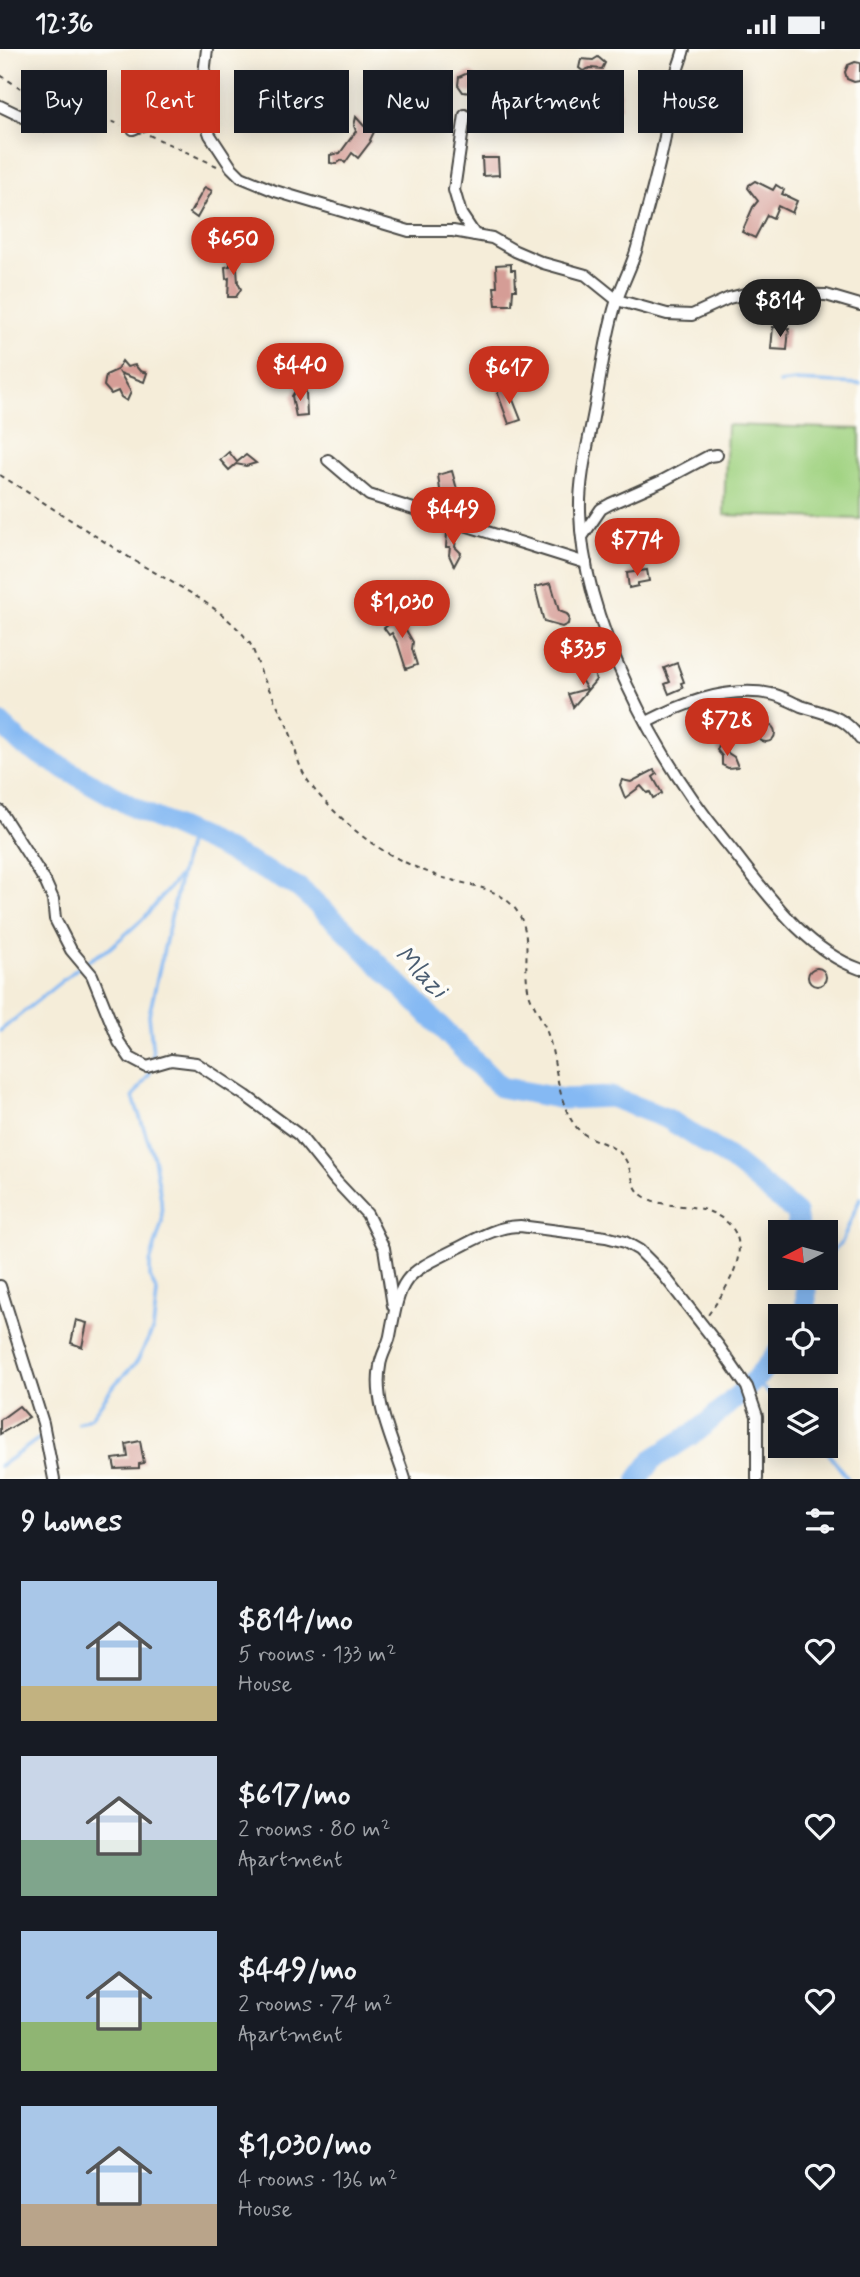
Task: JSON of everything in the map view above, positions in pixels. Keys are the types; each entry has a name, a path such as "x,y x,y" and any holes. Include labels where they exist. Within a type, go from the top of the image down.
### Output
{"street":[{"path":"204,70 207,49"},
{"path":"684,49 672,85 664,141 639,243 617,300 605,353 580,495 586,563 600,618 619,669 669,765 690,797 800,930 823,949 848,965 860,969"},
{"path":"0,106 21,116"},
{"path":"464,115 454,190 461,214 475,235"},
{"path":"210,133 221,153 241,177 275,191 409,230 453,231 492,238 543,263 578,272 596,281 617,300 678,316 702,312 729,298 745,294 826,295 860,305"},
{"path":"582,537 601,509 610,503 662,481 709,456 717,455"},
{"path":"328,460 369,495 586,563"},
{"path":"647,722 686,703 708,697 762,693 837,716 849,724 860,739"},
{"path":"0,811 45,881 53,899 55,919 71,950 92,975 119,1042 131,1058 147,1067 171,1060 196,1063 299,1135 367,1214 384,1248 394,1309"},
{"path":"405,1479 381,1405 378,1382 380,1363 390,1339 394,1309 405,1281 420,1267 487,1234 509,1226 520,1226 606,1237 632,1245 662,1273 747,1387 757,1416 757,1479"},
{"path":"0,1286 43,1423 54,1479"}],"path":[{"path":"1,74 21,88"},
{"path":"142,133 219,167"},
{"path":"0,475 224,616 249,641 262,675 291,733 302,770 323,799 350,826 392,858 440,877 496,893 511,904 525,925 530,993 548,1033 566,1111 581,1132 622,1155 636,1190 645,1197 666,1205 705,1210 730,1225 737,1237 741,1249 736,1266 702,1324"}],"green space":[{"path":"727,425 860,429 860,519 724,515"}],"building":[{"path":"598,57 605,63 602,69 579,68 581,59 593,60"},
{"path":"860,63 860,81 854,82 847,79 845,72 848,65"},
{"path":"467,73 467,92 463,92 458,85 459,77"},
{"path":"356,117 363,125 363,133 374,133 371,141 358,158 352,153 345,163 342,160 336,164 330,163 330,155 340,153 356,131"},
{"path":"482,158 498,158 499,175 483,176"},
{"path":"755,181 773,190 776,185 784,190 782,194 797,201 792,213 778,206 773,218 767,215 755,238 742,232 758,201 748,188"},
{"path":"205,187 212,191 197,218 190,213"},
{"path":"230,254 236,254 238,283 241,289 236,297 228,297 229,278 226,279 225,267 230,266"},
{"path":"511,264 511,270 515,270 516,290 513,290 512,305 496,305 496,265"},
{"path":"773,327 789,328 787,350 771,349"},
{"path":"122,361 127,367 135,365 140,371 147,373 144,382 120,373 131,392 127,401 118,391 111,394 104,386 106,375 117,370"},
{"path":"508,387 521,420 509,424 498,394 498,390"},
{"path":"297,388 306,392 307,416 296,417 292,396"},
{"path":"229,452 237,462 246,455 256,463 246,466 236,464 229,470 220,460"},
{"path":"452,471 458,493 441,497 438,475"},
{"path":"447,533 457,533 455,547 461,553 454,566 449,555 450,547 446,547"},
{"path":"647,570 649,581 629,588 627,573"},
{"path":"551,583 559,611 567,614 569,618 568,624 562,627 544,622 535,587"},
{"path":"396,613 413,642 412,649 417,665 406,669 398,644 392,633 389,635 384,628 387,626 384,621"},
{"path":"677,663 684,682 681,683 683,688 669,694 665,684 670,682 664,668"},
{"path":"588,670 594,673 596,680 573,707 568,694 587,689 581,680 582,673"},
{"path":"762,724 770,724 775,733 773,740 762,742 757,737 757,729"},
{"path":"719,745 725,746 738,767 728,768 722,765 722,756 717,750"},
{"path":"654,770 657,774 653,777 662,793 653,798 650,792 647,793 641,786 625,798 620,785 622,780 631,782"},
{"path":"817,968 823,971 826,977 823,983 817,986 811,983 808,977 811,971"},
{"path":"76,1320 87,1323 82,1347 71,1343"},
{"path":"19,1406 29,1417 0,1434 0,1420"},
{"path":"140,1441 144,1463 139,1464 139,1468 115,1469 113,1459 128,1457 126,1444"}],"waterway":[{"path":"779,383 796,381 860,384"},
{"name":"Mlazi","path":"0,723 23,745 140,811 216,845 299,888 341,926 500,1087 563,1099 611,1097 668,1119 728,1157 796,1213 797,1220"},
{"path":"78,1423 91,1417 116,1383 137,1362 153,1329 157,1293 150,1277 150,1263 162,1222 161,1199 154,1158 133,1097 150,1073 153,1054 149,1015 190,833"},
{"path":"0,1031 84,963 110,948 144,918 180,875"},
{"path":"838,1246 860,1198"},
{"name":"Mlazi","path":"806,1290 806,1304"},
{"name":"Mlazi","path":"638,1479 653,1459 699,1430 755,1380 768,1364"},
{"path":"755,1380 768,1393"},
{"path":"0,1466 40,1438"},
{"path":"832,1458 848,1479"}]}
